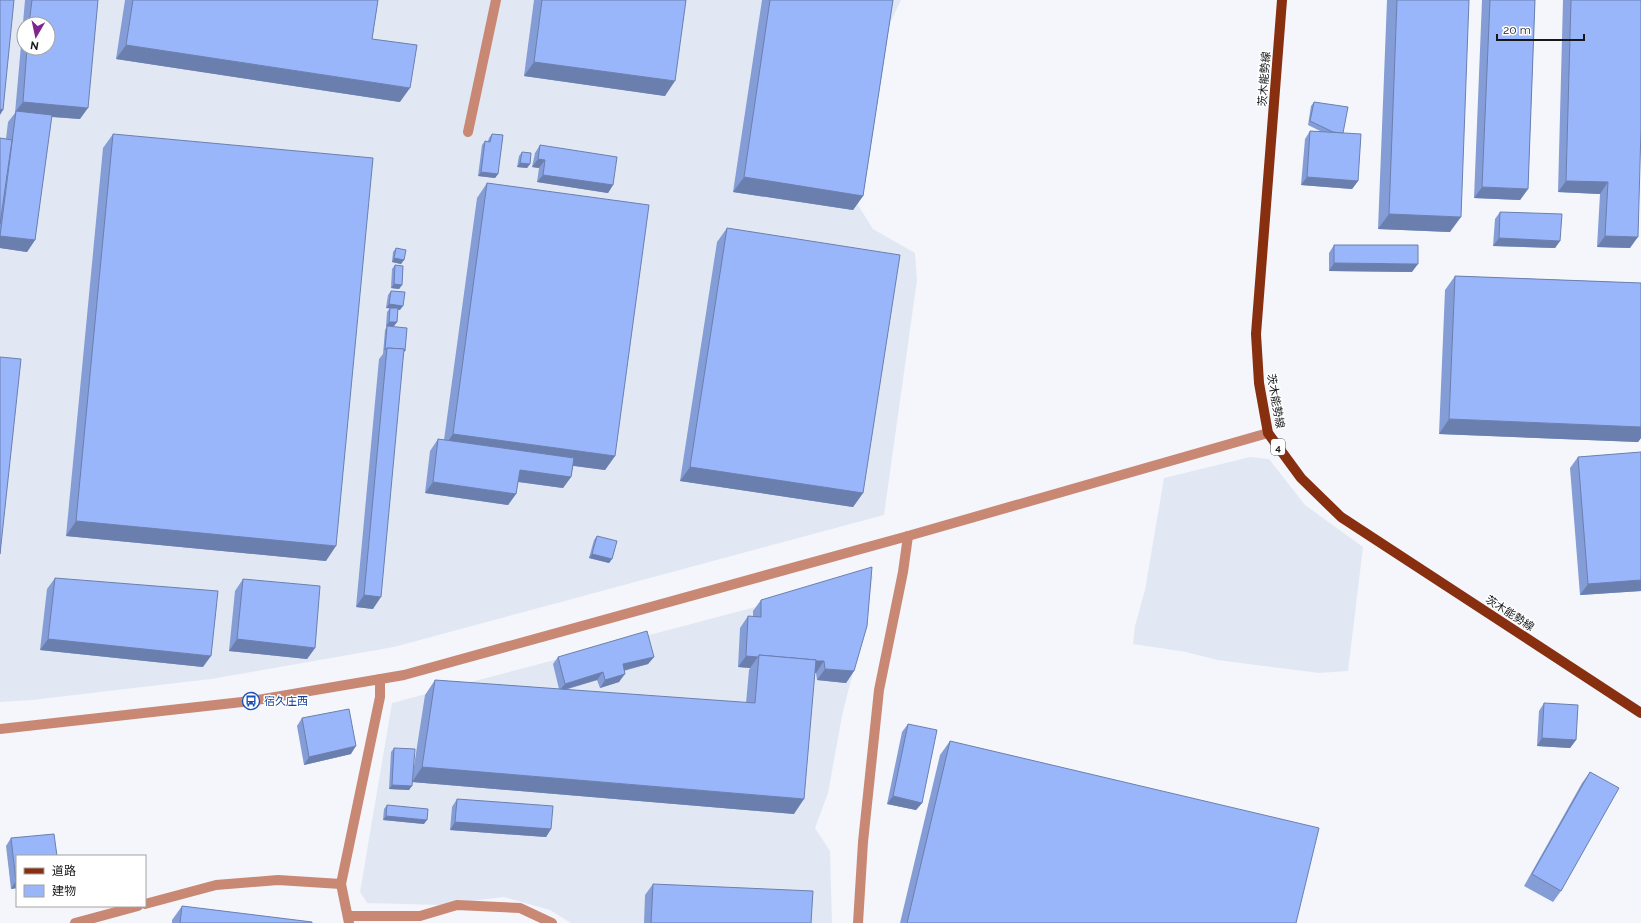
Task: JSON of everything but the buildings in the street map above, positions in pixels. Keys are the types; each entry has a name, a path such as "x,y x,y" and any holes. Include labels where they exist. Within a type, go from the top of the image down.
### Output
{"main road":[{"name":"茨木能勢線","path":"1282,0 1256,334 1259,383 1268,433 1301,478 1340,517 1641,713"}],"street":[{"path":"468,132 496,0"},
{"path":"0,729 251,701 404,675 908,536 1268,433"},
{"path":"858,923 863,842 879,690 904,572 908,536"},
{"path":"380,679 380,697 341,884 349,919 420,916 456,905 520,908 552,923"},
{"path":"146,904 216,885 278,880 341,884"},
{"path":"75,923 134,907"}],"shaded area":[{"path":"0,0 901,0 887,30 858,205 873,229 915,253 917,280 884,515 394,647 211,679 32,700 0,702"},
{"path":"1250,457 1269,459 1305,505 1363,547 1348,671 1319,673 1217,660 1186,652 1133,644 1135,626 1145,590 1164,478"},
{"path":"873,576 864,631 843,711 828,793 815,828 830,851 832,923 571,923 550,910 504,897 439,905 367,903 360,892 392,703"}],"place":[{"name":"宿久庄西","path":"251,701"}]}
